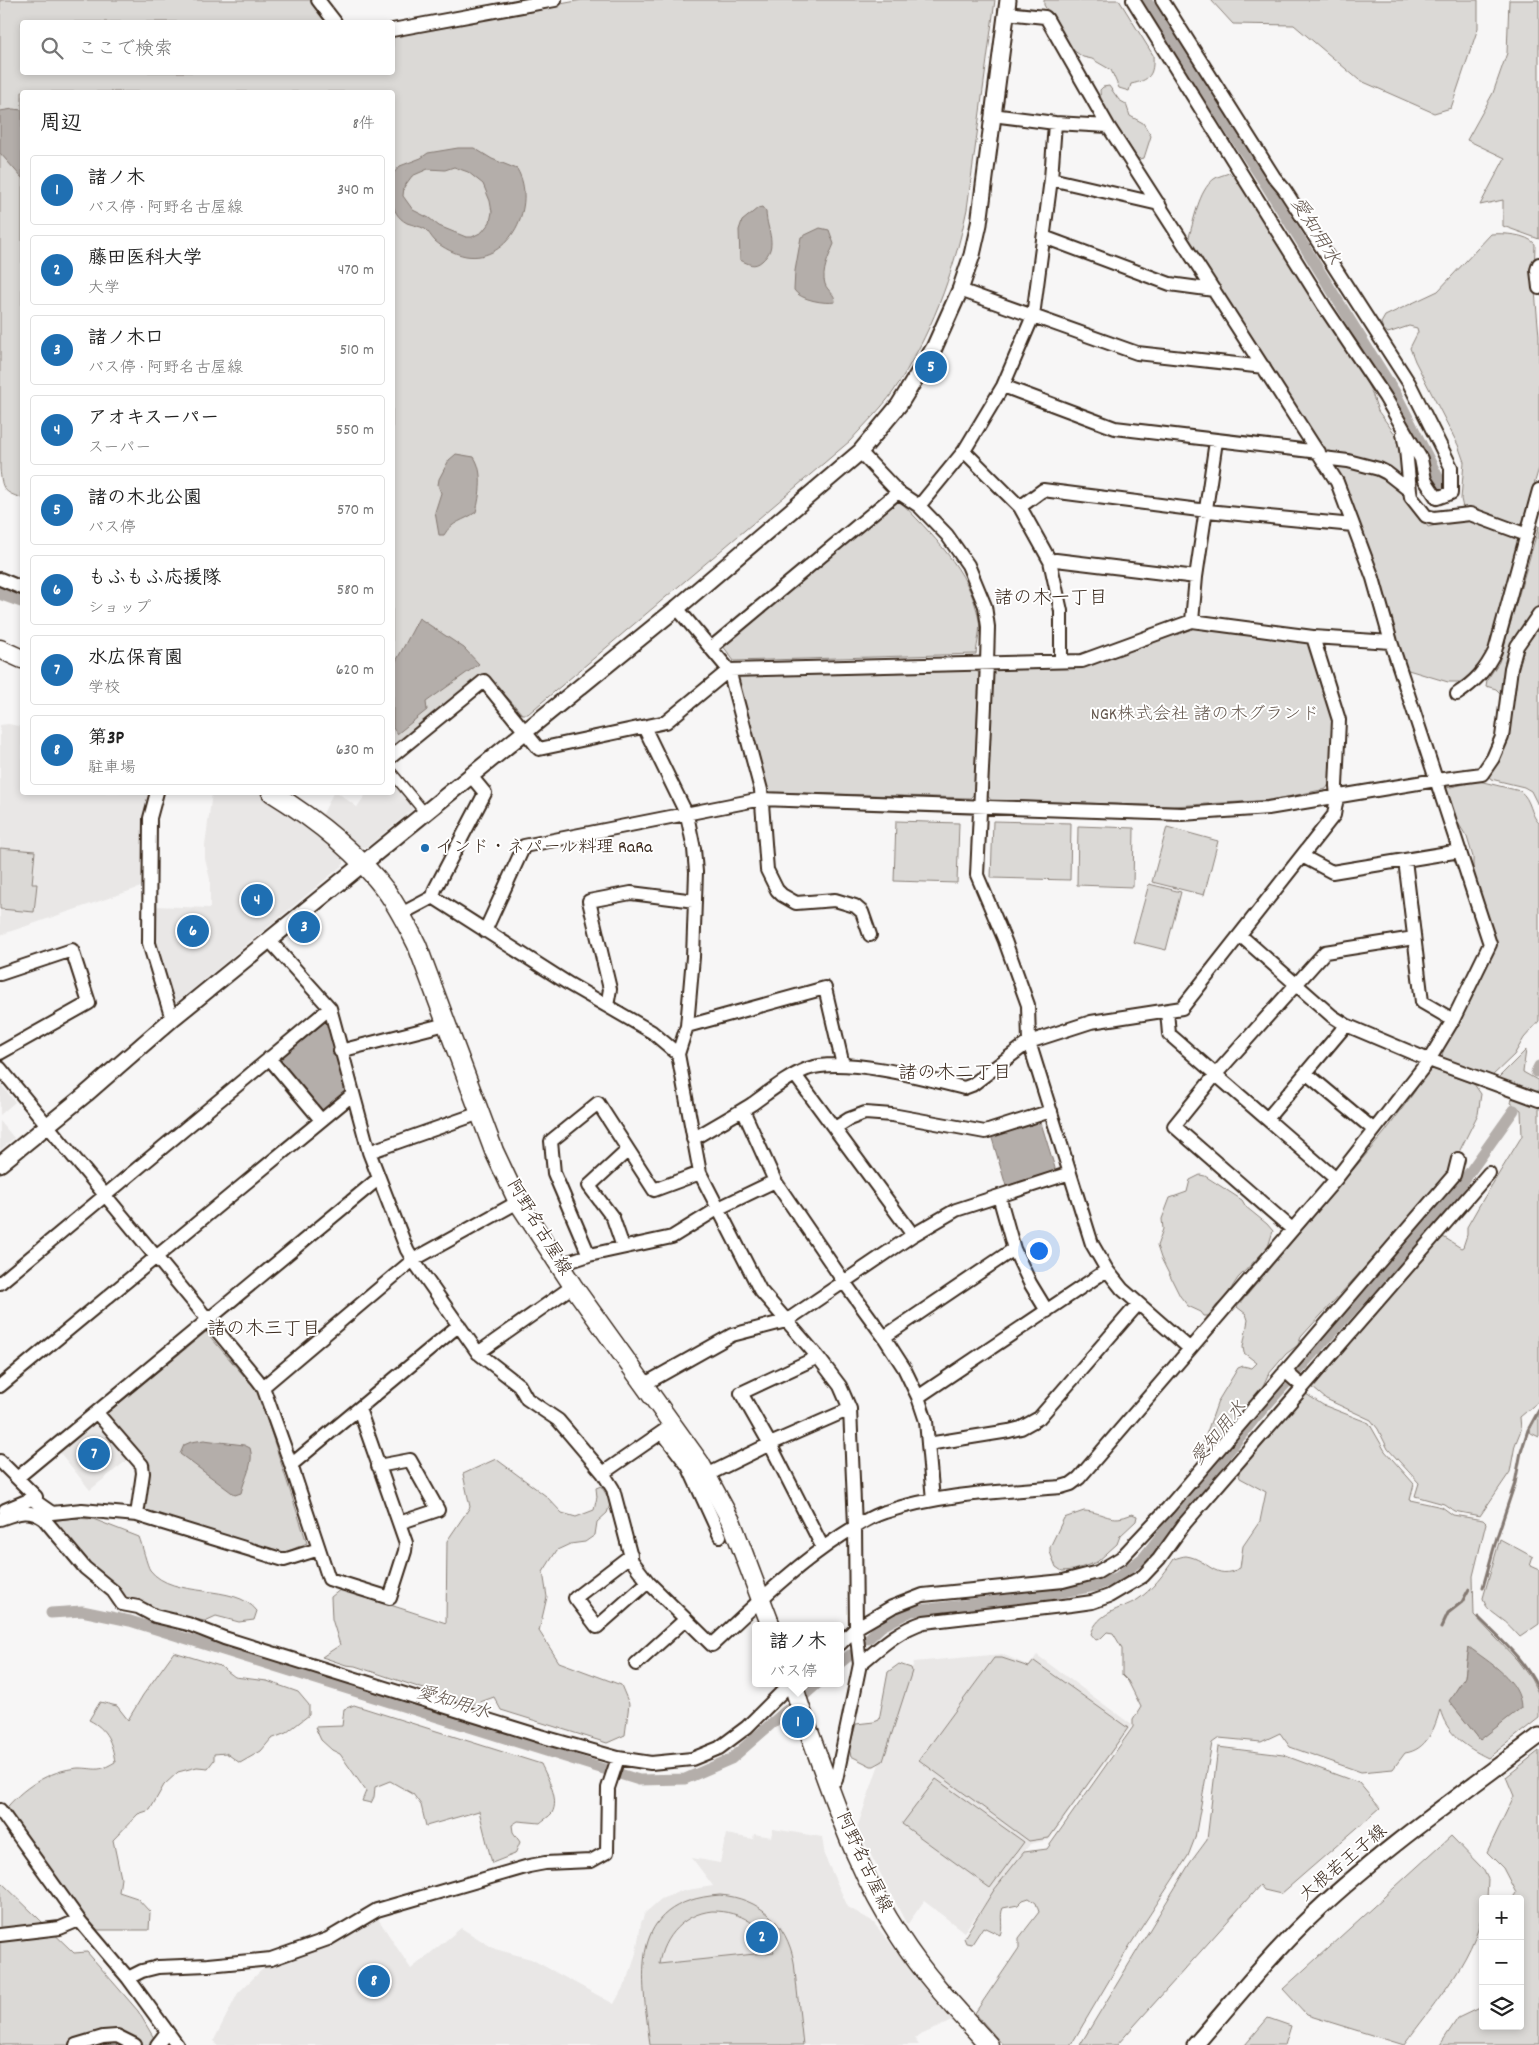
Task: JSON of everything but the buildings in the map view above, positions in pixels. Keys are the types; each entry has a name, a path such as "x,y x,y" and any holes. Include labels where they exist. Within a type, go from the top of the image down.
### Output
{"main road":[{"path":"0,649 20,657"},
{"name":"阿野名古屋線","path":"275,795 325,829 363,864 387,892 401,914 417,946 480,1113 518,1202 573,1286 643,1385 667,1428 707,1475 732,1523 770,1622"},
{"name":"阿野名古屋線","path":"794,1687 854,1852 870,1886 900,1938 928,1976 989,2045"}],"street":[{"path":"318,0 333,20"},
{"path":"395,29 505,5 555,0"},
{"path":"1133,0 1324,306 1385,397 1420,459 1425,480 1437,498 1451,493 1451,467 1408,383 1162,0"},
{"path":"0,1164 172,1019 269,940 363,864 677,608 860,452 899,405 934,348 960,290 972,255 979,224 1007,6 1047,19 1108,126 1337,482 1373,578 1391,642 1490,944 1453,1020 1429,1060 1336,1179 1079,1478 1072,1484 1061,1487 968,1495 934,1500 883,1512 855,1526 823,1548 761,1599 712,1645 648,1582 632,1561 613,1489 603,1474 558,1420 527,1399 519,1384 478,1353 413,1260 378,1179 369,1152 340,1051 330,1008 269,940"},
{"path":"992,115 1055,123 1108,126"},
{"path":"919,506 964,451 1002,386 1033,316 1051,178 1055,123"},
{"path":"1051,178 1159,204"},
{"path":"1044,237 1170,284 1214,290"},
{"path":"1539,264 1539,288"},
{"path":"960,290 1137,353 1264,367"},
{"path":"1002,386 1115,428 1321,455 1380,469 1410,491"},
{"path":"1402,430 1406,448 1411,497 1426,516 1434,518 1470,514 1527,535"},
{"path":"1192,621 1196,577 1216,441"},
{"path":"964,451 1020,507 1050,561 1061,611 1061,661"},
{"path":"860,452 898,492 919,506 947,535 968,565 985,606 988,627 987,663 977,875 1005,941 1028,1005 1029,1042 1092,1244 1107,1270 1122,1289 1189,1348"},
{"path":"1020,507 1043,490 1207,511 1353,525"},
{"path":"1457,694 1474,682 1486,669 1495,651 1539,490"},
{"path":"711,648 898,492"},
{"path":"1050,561 1056,560 1196,577"},
{"path":"0,579 20,587"},
{"path":"677,608 729,670 761,790 767,870 777,890 796,903 835,900 855,906 862,912 870,935"},
{"path":"485,930 524,846 762,799 1182,814 1268,808 1482,774 1494,758 1502,738 1511,668 1518,646 1539,614"},
{"path":"395,754 484,681 539,749 666,722 729,670 1082,661 1192,621 1313,637 1391,642"},
{"path":"693,1139 743,1110 795,1076 818,1066 843,1065 930,1080 964,1088 972,1085 1029,1042 1091,1022 1182,1008 1241,936 1334,815 1338,797 1336,786 1339,720 1313,637"},
{"path":"644,727 687,815 696,872 693,957 687,1026 678,1054 700,1173 760,1290 818,1356 840,1386 850,1408 855,1526 856,1628 860,1664 836,1780 828,1784"},
{"path":"401,914 433,897 435,889 485,793 471,776"},
{"path":"395,777 425,813"},
{"path":"156,795 150,818 148,943 172,1019"},
{"path":"1302,856 1332,872 1460,851"},
{"path":"1405,860 1422,1002 1453,1020"},
{"path":"607,1006 610,989 589,901 631,893 695,901"},
{"path":"433,897 652,1032 678,1054"},
{"path":"1241,936 1332,1016 1346,1025 1429,1060 1539,1100"},
{"path":"1292,1229 1174,1126 1216,1074 1325,952 1414,938"},
{"path":"0,974 72,950 90,1002 0,1052"},
{"path":"687,1026 825,988 843,1065"},
{"path":"0,1283 330,1008"},
{"path":"1167,1011 1169,1034 1336,1179"},
{"path":"340,1051 446,1024"},
{"path":"1267,1119 1346,1025"},
{"path":"268,1058 321,1120"},
{"path":"0,1068 262,1387 329,1579 390,1598 406,1543 359,1409"},
{"path":"1306,1073 1374,1130"},
{"path":"795,1076 913,1235"},
{"path":"0,1386 352,1095"},
{"path":"589,1255 554,1172 551,1141 598,1103 654,1190 700,1173"},
{"path":"743,1110 775,1181 904,1368 918,1397 926,1421 934,1500"},
{"path":"835,1128 849,1119 864,1113 892,1115 984,1132 1051,1112"},
{"path":"369,1152 480,1113"},
{"path":"623,1248 613,1218 589,1186 628,1150"},
{"path":"844,1640 856,1628 892,1607 923,1595 1063,1581 1098,1572 1121,1558 1169,1509 1287,1373 1454,1175 1458,1159"},
{"path":"643,1385 732,1336 786,1321 913,1235 956,1210 1070,1173"},
{"path":"860,1664 890,1638 907,1628 924,1622 1092,1602 1109,1596 1143,1576 1159,1559 1184,1522 1489,1173"},
{"path":"17,1478 378,1179"},
{"path":"559,1265 589,1255 672,1237 719,1208 775,1181"},
{"path":"999,1196 1014,1249 1030,1283 1047,1311"},
{"path":"262,1387 413,1260 518,1202"},
{"path":"884,1337 1014,1249"},
{"path":"918,1397 1107,1270"},
{"path":"478,1353 573,1286"},
{"path":"928,1444 1009,1431 1020,1428 1039,1418 1138,1304"},
{"path":"290,1465 459,1325"},
{"path":"818,1356 741,1393 770,1444 823,1548"},
{"path":"1287,1373 1302,1386"},
{"path":"707,1475 850,1408"},
{"path":"97,1413 142,1466 143,1474 137,1515"},
{"path":"603,1474 667,1428 688,1466 720,1536"},
{"path":"378,1466 410,1460 438,1510 398,1523"},
{"path":"0,1461 36,1497 0,1512"},
{"path":"32,1499 52,1513 82,1510 137,1515 284,1560 319,1549"},
{"path":"1169,1509 1184,1522"},
{"path":"0,1519 27,1511 40,1516 85,1568 113,1591 122,1604 138,1607 155,1616 188,1624 224,1638 617,1760 660,1763 692,1759 707,1754 719,1748 747,1727 791,1687"},
{"path":"631,1555 575,1598 597,1627 648,1582"},
{"path":"636,1664 686,1619"},
{"name":"大根若王子線","path":"1195,2045 1303,1924 1346,1885 1390,1849 1539,1736"},
{"path":"128,1978 142,1971 158,1968 271,1959 328,1939 377,1910 529,1866 545,1863 591,1861 607,1852 608,1788 617,1760"},
{"path":"0,1810 80,1920 128,1978 177,2045"},
{"path":"0,1935 60,1928 80,1920"},
{"path":"157,2045 167,2032"},
{"path":"76,2045 103,2037 117,2036 135,2045"}],"shaded area":[{"path":"20,110 20,176 0,153 0,111"},
{"path":"458,148 474,148 492,159 517,169 523,183 522,214 516,228 507,241 495,250 482,256 466,256 438,244 425,229 401,219 395,210 395,172 400,166 421,158 428,153","holes":["454,167 468,172 483,184 490,201 492,212 490,222 482,232 472,237 466,237 439,226 429,218 413,210 403,196 404,187 412,176 428,169 445,170"]},
{"path":"762,207 766,212 771,238 770,250 762,261 751,265 740,260 739,230 742,221"},
{"path":"820,228 829,230 834,244 826,264 824,279 826,287 834,297 835,302 813,300 802,296 794,290 801,237"},
{"path":"456,454 474,457 477,463 480,491 476,512 454,524 444,535 439,535 435,512 441,493 438,485 439,479 449,460"},
{"path":"419,618 464,648 479,664 426,702 427,710 397,734 395,731 395,663"},
{"path":"9,724 20,727 20,795 153,795 144,886 0,935 0,725"},
{"path":"395,782 413,804 412,810 367,847 358,847 322,816 332,795 341,795 357,807 366,795 395,795"},
{"path":"212,795 264,795 300,817 344,855 344,864 176,1003 171,1003 152,929 153,906 210,908 210,879 205,859"},
{"path":"323,1022 327,1023 345,1090 344,1094 322,1111 281,1062 281,1056"},
{"path":"0,1083 15,1102 0,1115"},
{"path":"0,1121 14,1138 0,1150"},
{"path":"1038,1121 1041,1123 1055,1168 1054,1171 1006,1186 991,1135"},
{"path":"94,1421 97,1421 131,1457 90,1490 58,1450"},
{"path":"204,1440 244,1445 250,1448 250,1465 241,1493 235,1495 180,1454 184,1445"},
{"path":"1469,1647 1510,1680 1520,1698 1521,1708 1480,1740 1449,1701 1465,1677"},
{"path":"1002,1654 1029,1666 1037,1655 1132,1725 1049,1840 1030,1844 964,1932 924,1901 907,1925 857,1828 914,1662"},
{"path":"773,1829 822,1837 825,1857 848,1907 872,1921 954,2020 914,2038 919,2045 216,2045 214,2040 238,1993 271,1961 375,1914 411,1969 461,1928 495,1949 531,1959 614,2004 629,1976 645,1913 661,1899 681,1891 713,1886 692,1858 720,1863 726,1834 753,1839 754,1834 771,1837"}],"green space":[{"path":"0,0 312,0 327,20 20,20 20,75 395,75 395,35 582,0 995,0 967,209 955,258 939,304 907,371 878,411 850,441 528,714 522,714 486,673 395,747 395,90 20,90 20,497 5,489 0,469"},
{"path":"1044,0 1119,0 1153,55 1153,67 1150,76 1143,81 1131,84 1129,91 1119,88 1111,70 1092,59 1083,57 1070,48 1044,5"},
{"path":"1211,0 1478,0 1478,28 1451,108 1434,113 1359,80 1294,25 1233,24"},
{"path":"1509,0 1539,0 1539,239 1503,226 1503,200 1480,205 1505,158 1467,140 1493,93 1507,53"},
{"path":"1109,86 1119,100 1126,104 1130,116 1143,123 1151,136 1144,158 1138,159 1101,102 1100,90 1103,87"},
{"path":"1229,173 1243,182 1347,347 1372,393 1378,411 1398,438 1406,485 1326,455 1188,240 1197,207 1204,191 1214,179"},
{"path":"1491,234 1521,236 1535,244 1534,280 1539,336 1539,468 1521,528 1463,508 1461,499 1464,462 1458,445 1410,348 1418,332 1417,328 1409,326 1388,333 1383,329 1381,323 1385,316 1438,291"},
{"path":"1329,461 1354,465 1393,481 1398,490 1408,498 1428,527 1462,519 1472,520 1519,537 1520,542 1489,651 1479,668 1469,678 1461,682 1448,682 1405,669"},
{"path":"898,499 936,539 967,585 979,620 976,654 734,661 723,646"},
{"path":"1539,526 1539,609 1502,695 1496,689 1486,686 1487,680 1499,662"},
{"path":"1539,620 1539,803 1537,803 1531,791 1524,787 1491,779 1488,775 1518,660 1527,636"},
{"name":"NGK株式会社 諸の木グランド","path":"1195,626 1302,639 1310,644 1336,723 1331,781 1326,789 1272,800 1173,806 991,800 987,795 992,672 997,668 1082,666"},
{"path":"975,670 979,673 974,794 970,798 768,792 764,787 736,681 740,676"},
{"path":"1479,781 1520,791 1527,799 1539,823 1539,1021 1524,1038 1514,1055 1490,1078 1446,1062 1442,1056 1444,1047 1459,1021 1494,944 1473,870 1473,857 1467,837 1458,823 1446,788"},
{"path":"896,821 959,823 957,883 894,881"},
{"path":"993,821 1071,823 1070,880 991,878"},
{"path":"1078,826 1134,828 1133,887 1077,885"},
{"path":"1167,827 1218,841 1204,895 1152,882"},
{"path":"0,848 35,851 32,884 37,884 34,912 0,909"},
{"path":"1149,884 1181,892 1166,950 1133,942"},
{"path":"1526,1050 1523,1072 1539,1081 1539,1097 1495,1081"},
{"path":"1429,1068 1474,1084 1481,1094 1478,1114 1446,1178 1301,1337 1298,1345 1286,1354 1268,1375 1261,1390 1204,1450 1202,1446 1218,1401 1238,1368 1243,1366 1252,1368 1257,1363 1244,1353 1243,1347 1248,1320 1246,1314 1237,1307 1385,1132"},
{"path":"1513,1095 1539,1104 1539,1401 1520,1417 1521,1430 1515,1445 1510,1472 1480,1516 1454,1511 1444,1504 1415,1496 1419,1483 1388,1449 1371,1420 1326,1399 1313,1388 1440,1237 1461,1248 1463,1247 1467,1235 1467,1227 1522,1136 1521,1110 1511,1103"},
{"path":"1200,1175 1205,1176 1242,1200 1246,1207 1273,1231 1268,1247 1238,1278 1225,1298 1209,1316 1204,1316 1201,1312 1188,1306 1180,1296 1157,1246 1163,1229 1162,1219 1170,1198 1187,1192 1190,1180"},
{"path":"206,1332 258,1392 307,1543 284,1553 149,1513 144,1508 150,1464 105,1415"},
{"path":"1306,1394 1323,1405 1369,1423 1385,1451 1414,1484 1410,1500 1442,1507 1453,1515 1483,1520 1486,1523 1473,1576 1474,1615 1517,1660 1531,1679 1539,1695 1539,1718 1488,1758 1464,1744 1452,1732 1443,1718 1440,1709 1429,1737 1419,1748 1405,1753 1393,1769 1361,1772 1290,1747 1280,1733 1261,1742 1219,1738 1212,1743 1195,1838 1188,1856 1130,1945 1071,2045 1003,2045 975,2013 1019,1948 1019,1938 1039,1912 1036,1903 1029,1898 1023,1900 1018,1905 1003,1908 1000,1935 983,1927 972,1944 966,1943 964,1938 994,1890 1024,1852 1047,1849 1133,1727 1133,1720 1141,1707 1128,1681 1122,1675 1122,1648 1113,1633 1107,1632 1096,1640 1091,1634 1094,1627 1110,1612 1137,1600 1147,1592 1174,1559 1186,1556 1194,1558 1218,1571 1224,1572 1231,1572 1240,1568 1243,1546 1260,1521 1266,1492 1240,1478 1237,1467","holes":["1469,1647 1480,1740 1450,1701 1465,1677"]},
{"path":"1539,1413 1539,1437 1529,1432"},
{"path":"496,1459 546,1496 562,1513 576,1517 594,1510 597,1497 596,1488 601,1486 611,1502 607,1513 597,1522 595,1535 585,1542 570,1544 557,1550 543,1572 547,1597 539,1631 559,1662 621,1685 629,1704 625,1735 607,1743 501,1710 494,1697 472,1705 322,1657 340,1645 332,1619 331,1597 341,1589 446,1623 447,1541 470,1507 463,1474"},
{"path":"1084,1511 1113,1518 1132,1514 1137,1516 1136,1521 1120,1536 1117,1544 1097,1562 1074,1570 1062,1571 1056,1567 1050,1547 1064,1518"},
{"path":"72,1518 93,1519 139,1537 150,1570 160,1579 188,1589 220,1593 247,1602 257,1611 254,1620 239,1622 216,1616 205,1621 172,1615 131,1601 91,1570 52,1521"},
{"path":"1500,1539 1533,1557 1530,1566 1539,1570 1539,1624 1520,1637 1506,1622 1489,1610 1483,1598"},
{"path":"174,1652 220,1666 235,1677 267,1681 298,1692 309,1705 309,1715 286,1733 271,1739 261,1751 240,1763 226,1753 214,1754 214,1760 208,1768 197,1767 178,1772 164,1785 150,1810 138,1814 113,1840 121,1878 119,1892 137,1898 150,1912 149,1930 98,1930 67,1897 4,1811 27,1788 57,1772 78,1768 100,1769 115,1762 108,1737 89,1720 100,1702 117,1706 128,1720 143,1695"},
{"path":"994,1658 1002,1658 1029,1667 1034,1661 1128,1728 1049,1838 1029,1841 919,1760"},
{"path":"899,1664 911,1668 912,1671 883,1761 871,1766 851,1756 849,1749 856,1724 879,1720 888,1672"},
{"path":"354,1705 541,1764 554,1795 552,1813 540,1823 518,1821 512,1825 513,1832 520,1842 515,1854 492,1863 479,1811 426,1826 421,1805 413,1794 390,1781 375,1787 371,1803 362,1801 366,1791 340,1754 332,1750 321,1740 315,1727 342,1726 344,1709"},
{"path":"1218,1747 1283,1755 1359,1783 1380,1808 1281,1894 1264,1890 1260,1885 1117,2045 1080,2045 1190,1863 1207,1840"},
{"path":"1539,1751 1539,2045 1440,2045 1458,2018 1479,2008 1479,2030 1524,2030 1524,1895 1515,1895 1516,1893 1503,1868 1487,1852 1514,1796 1506,1777"},
{"path":"936,1779 1024,1842 990,1888 902,1824"},
{"path":"1451,1836 1483,1869 1488,1879 1487,1895 1479,1895 1479,1925 1475,1938 1466,1957 1442,1995 1404,2045 1307,2015 1283,1989"},
{"path":"0,1881 74,1953 87,1952 138,2011 158,2045 0,2045"},
{"path":"720,1895 734,1897 759,1907 778,1924 785,1936 794,1962 803,2045 650,2045 644,1994 646,1947 654,1928 668,1912 689,1901","holes":["712,1911 723,1912 750,1921 764,1934 774,1952 659,1964 665,1944 676,1928 692,1917 702,1913"]},
{"path":"1268,2018 1291,2026 1285,2045 1245,2045"}],"waterway":[{"name":"愛知用水","path":"1146,0 1266,185 1396,394 1444,489"},
{"path":"0,590 20,597"},
{"name":"愛知用水","path":"1536,1072 1539,1066"},
{"name":"愛知用水","path":"868,1639 882,1626 911,1611 1027,1598 1096,1586 1118,1577 1144,1557 1255,1418 1450,1200 1514,1110"},
{"path":"1483,1587 1515,1483 1521,1452 1528,1430 1539,1410"},
{"path":"1441,1628 1448,1613 1462,1602 1469,1589"},
{"name":"愛知用水","path":"51,1613 82,1611 130,1621 639,1780 685,1779 731,1759 813,1687"},
{"path":"1478,1617 1519,1659 1539,1690"},
{"name":"愛知用水","path":"844,1660 850,1655"}],"place":[{"name":"諸の木北公園","path":"931,367"},
{"name":"インド・ネパール料理 RaRa","path":"425,848"},
{"name":"アオキスーパー","path":"257,900"},
{"name":"諸ノ木口","path":"304,927"},
{"name":"もふもふ応援隊","path":"193,931"},
{"name":"水広保育園","path":"94,1454"},
{"name":"諸ノ木","path":"798,1722"},
{"name":"藤田医科大学","path":"762,1937"},
{"name":"第3P","path":"374,1981"}],"district":[{"name":"諸の木一丁目","path":"1051,599"},
{"name":"諸の木二丁目","path":"955,1074"},
{"name":"諸の木三丁目","path":"264,1330"}]}
